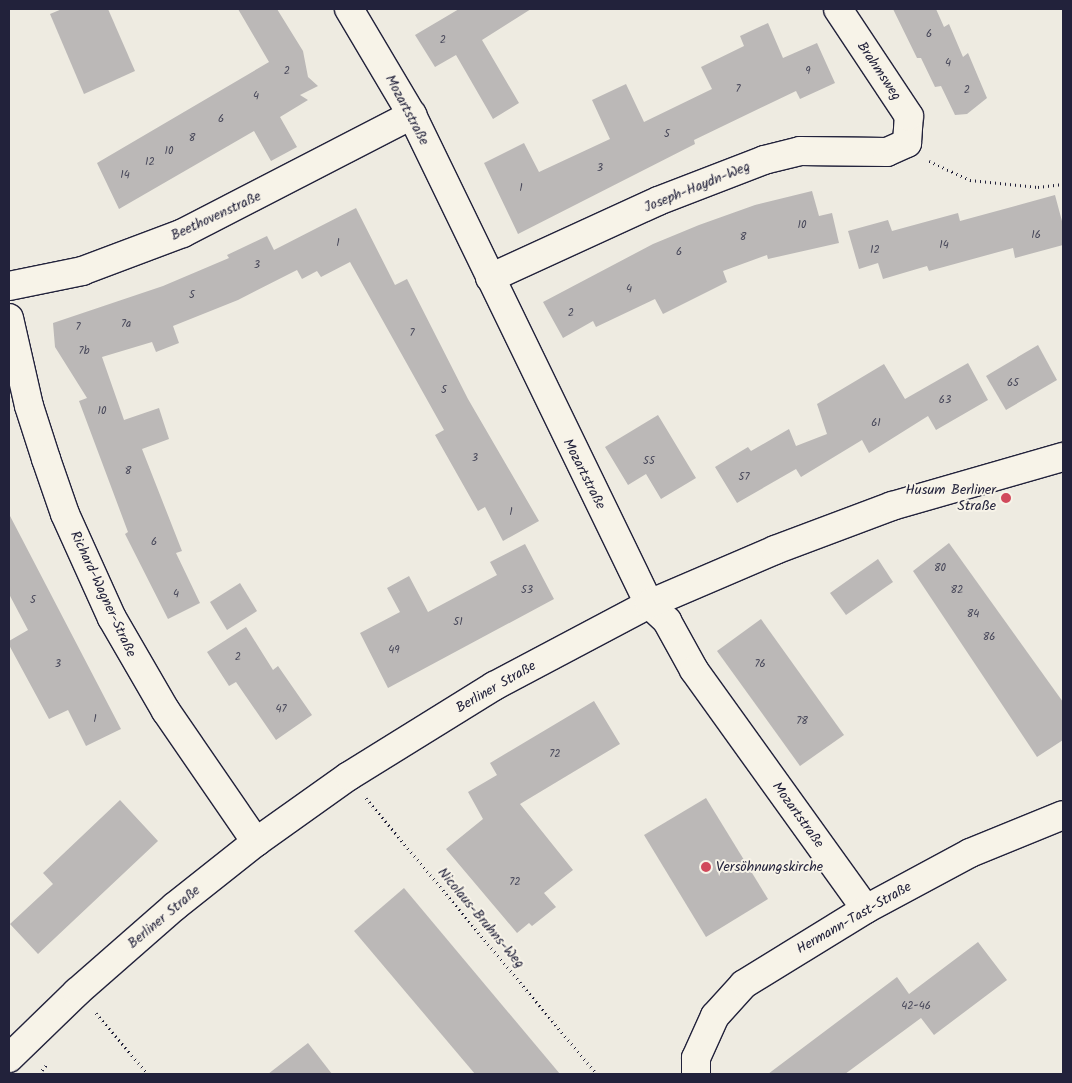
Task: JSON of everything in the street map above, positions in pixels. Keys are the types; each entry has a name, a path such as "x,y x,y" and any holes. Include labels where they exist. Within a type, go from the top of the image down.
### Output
{"street":[{"name":"Brahmsweg","path":"838,9 909,116 904,141"},
{"name":"Mozartstraße","path":"356,11 412,115 649,604 667,621 694,670 866,909"},
{"name":"Beethovenstraße","path":"9,286 82,271 183,233 412,115"},
{"name":"Joseph-Haydn-Weg","path":"490,278 658,201 764,160 800,151 881,153 904,141"},
{"name":"Richard-Wagner-Straße","path":"9,318 29,406 46,459 65,514 112,618 166,710 256,842"},
{"name":"Berliner Straße","path":"9,1058 77,992 174,907 256,842 349,776 494,686 649,604 833,527 951,487 1063,457"},
{"name":"Hermann-Tast-Straße","path":"696,1074 702,1042 728,1000 744,984 866,909 970,853 1063,815"}],"path":[{"path":"904,141 970,180 1038,187 1063,184"},
{"name":"Nicolaus-Bruhns-Weg","path":"349,776 597,1074"},
{"path":"77,992 148,1074"},
{"path":"39,1074 48,1060"}],"building":[{"path":"62,9 108,9 135,71 84,94 50,14"},
{"path":"238,9 277,9 303,51 308,77 318,86 300,95 308,100 280,117 297,147 271,161 254,131 119,209 97,163 269,62"},
{"path":"459,9 531,9 482,40 519,103 493,119 456,55 435,67 415,35"},
{"path":"893,9 936,9 944,27 949,24 963,57 968,53 987,98 967,114 955,115 941,86 935,87 921,58 917,58"},
{"path":"768,23 783,58 817,43 835,83 800,99 796,91 694,140 695,144 518,234 484,163 524,143 539,172 610,139 592,100 626,84 644,122 712,89 701,67 744,46 740,36"},
{"path":"812,191 819,216 832,213 839,243 768,259 767,255 723,271 727,282 663,314 655,299 596,327 593,321 563,338 543,302 653,244 699,225 755,205"},
{"path":"1055,195 1063,225 1063,245 1015,258 1013,248 929,271 927,266 883,279 878,263 859,269 848,231 888,220 892,231 958,213 960,221"},
{"path":"356,208 395,285 407,279 468,399 539,521 503,541 485,507 478,511 435,435 444,430 350,262 321,277 317,271 302,279 297,270 238,300 173,326 179,343 156,352 152,342 102,357 124,420 159,408 169,439 142,449 182,551 176,553 200,603 168,619 125,534 128,532 79,401 87,398 55,347 53,323 163,286 229,258 227,255 267,236 274,250"},
{"path":"1038,345 1057,380 1006,410 986,376"},
{"path":"968,363 988,400 936,430 928,416 869,453 862,440 801,477 796,469 737,503 715,467 748,447 751,451 789,429 796,446 827,434 817,404 884,364 905,399"},
{"path":"658,415 696,478 661,499 646,474 628,485 605,447"},
{"path":"9,514 121,729 86,746 68,710 49,719 9,645 9,641 28,630 9,594"},
{"path":"949,543 1063,702 1063,740 1037,757 913,571"},
{"path":"525,544 554,599 388,688 360,633 400,612 387,588 409,576 428,612 497,575 490,562"},
{"path":"878,559 893,582 846,615 830,593"},
{"path":"240,583 257,611 227,630 210,602"},
{"path":"761,619 844,735 800,766 717,651"},
{"path":"246,627 273,670 278,666 312,715 276,740 236,682 229,686 207,652"},
{"path":"594,701 620,744 520,804 573,870 544,893 556,907 532,926 529,923 517,933 446,849 483,819 468,792 497,775 490,763"},
{"name":"Versöhnungskirche","path":"706,798 768,899 706,937 644,835"},
{"path":"120,800 158,841 38,954 10,924 53,884 43,873"},
{"path":"404,888 560,1074 475,1074 354,931"},
{"path":"978,942 1007,980 934,1035 921,1018 845,1074 768,1074 897,977 909,994"},
{"path":"308,1043 332,1074 268,1074"}],"place":[{"name":"Husum Berliner Straße","path":"1006,498"},
{"name":"Versöhnungskirche","path":"706,867"}]}
